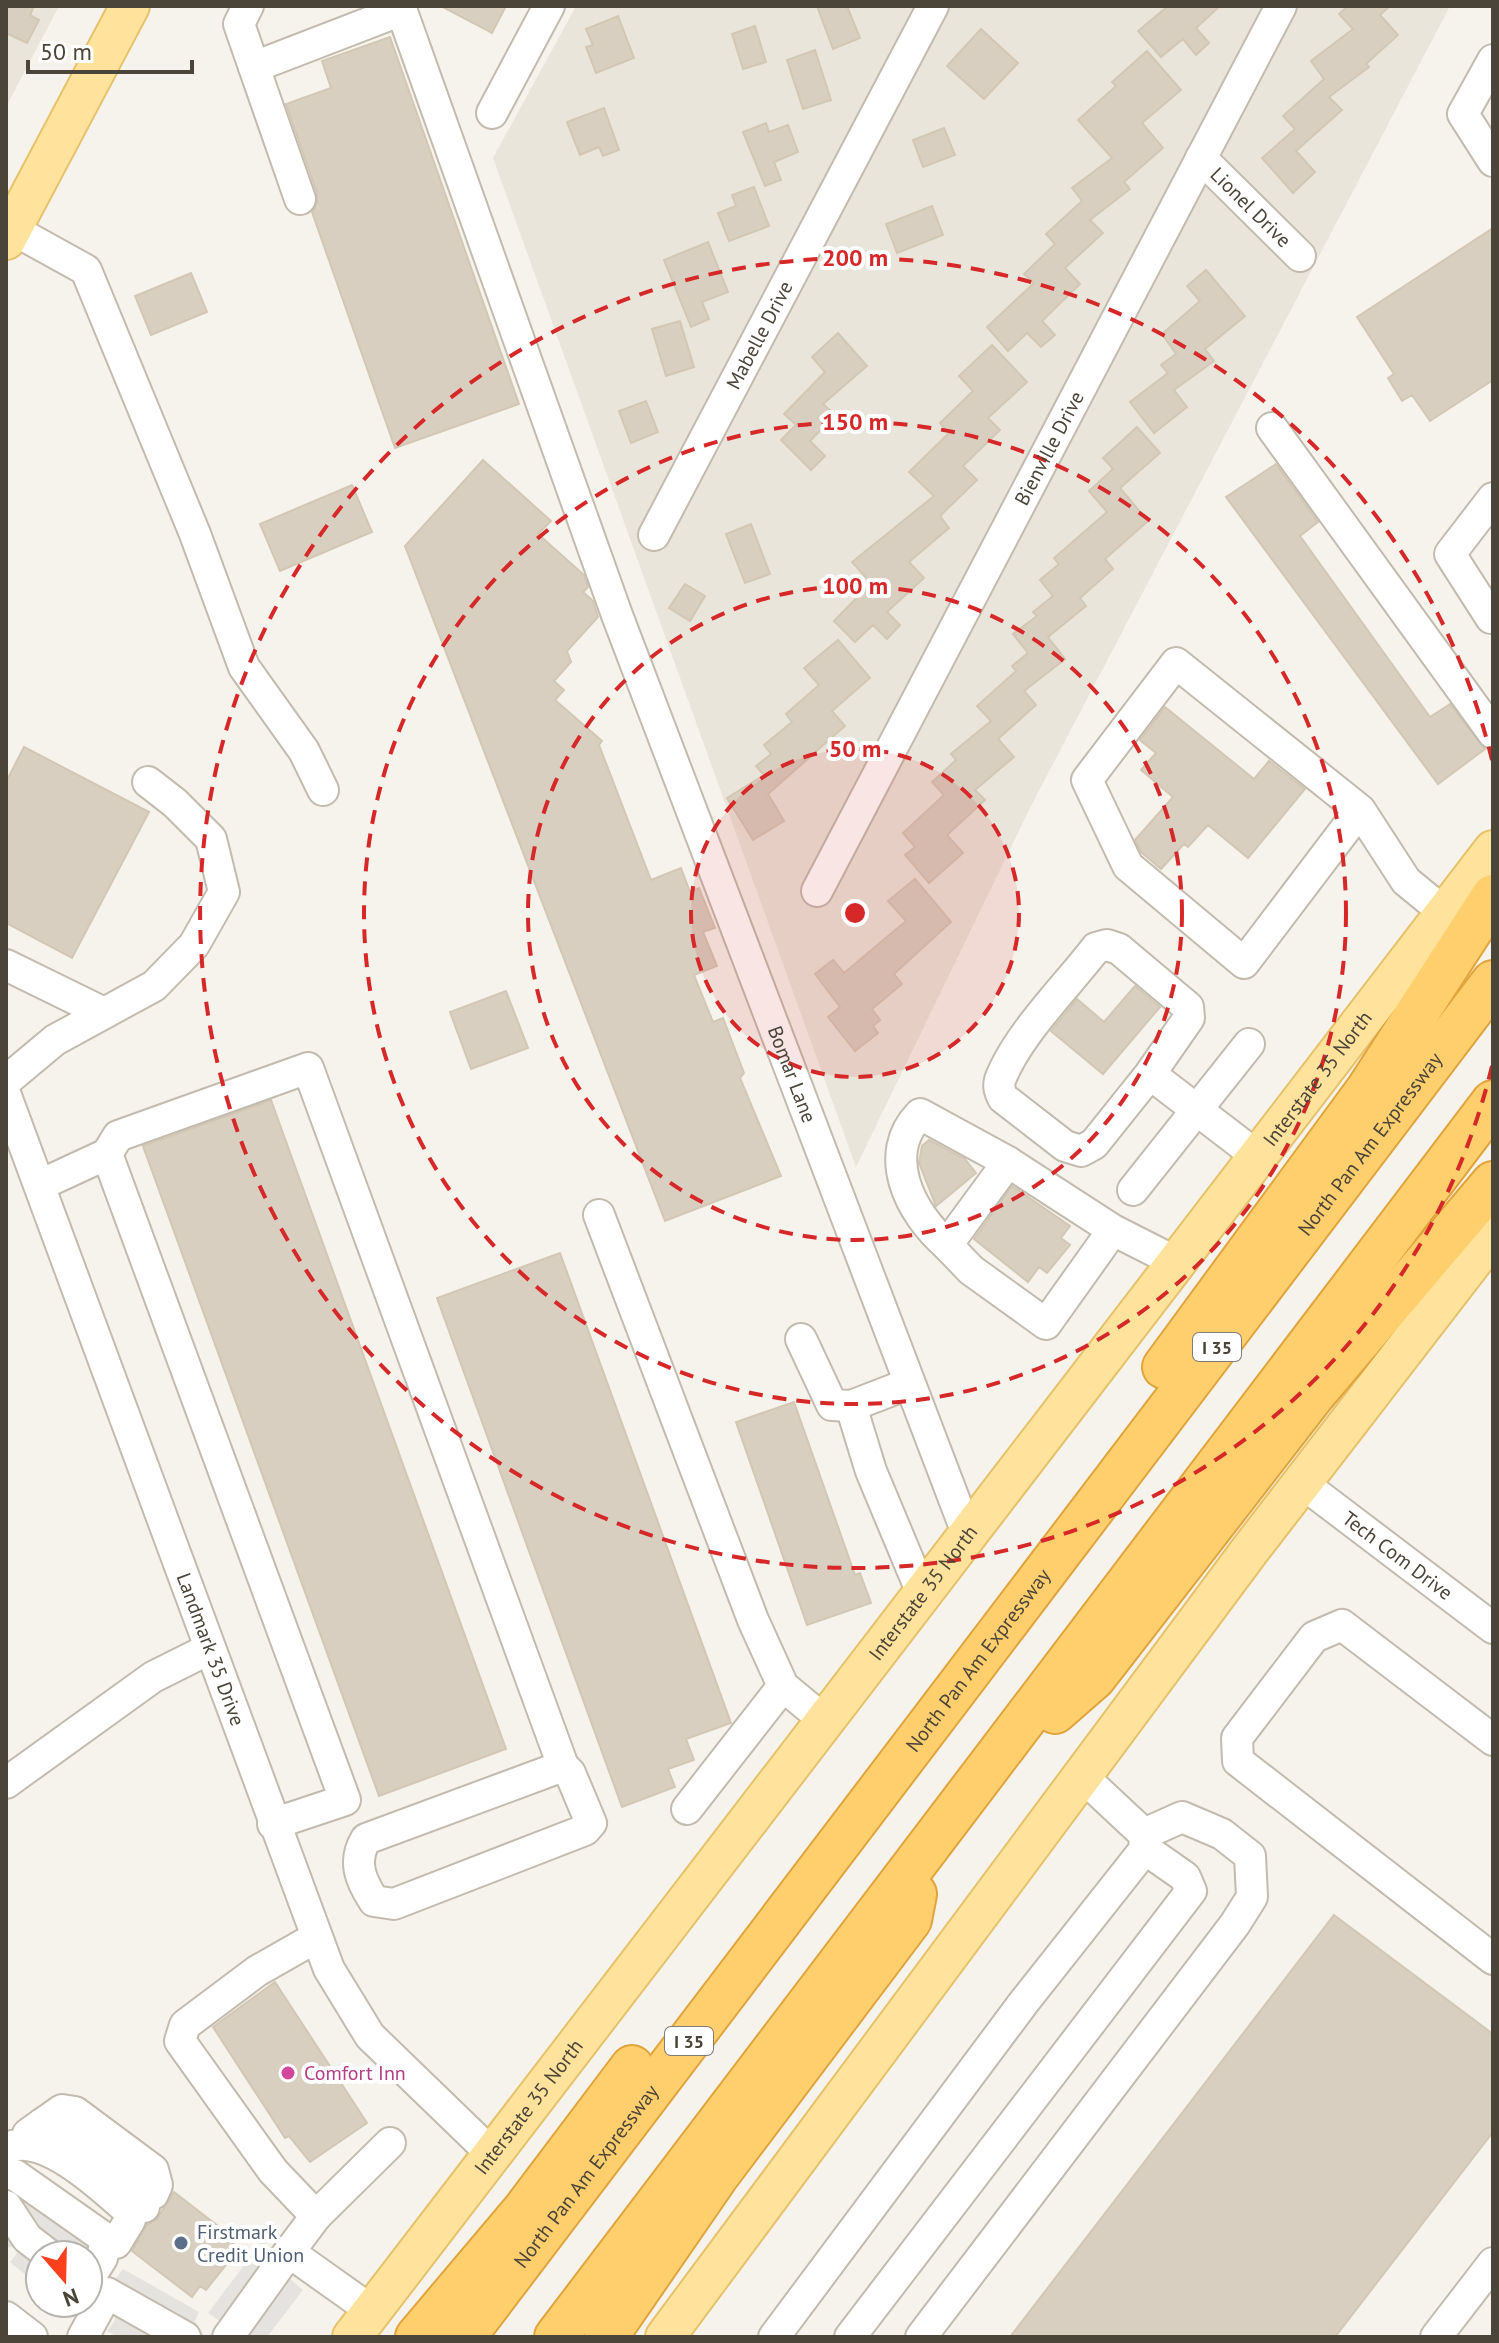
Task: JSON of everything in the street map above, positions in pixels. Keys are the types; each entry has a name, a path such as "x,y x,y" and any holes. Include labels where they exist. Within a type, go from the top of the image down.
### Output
{"highway":[{"path":"941,1711 1114,1434 1318,1161 1493,896"},
{"name":"North Pan Am Expressway","path":"464,2337 1493,982"},
{"path":"556,2337 1493,1102"},
{"path":"988,1770 1094,1678 1314,1394 1493,1183"},
{"path":"417,2337 525,2209 688,1995 914,1744"},
{"path":"606,2337 717,2176 910,1920 923,1854"}],"main road":[{"path":"9,234 130,6"},
{"name":"Interstate 35 North","path":"362,2324 1493,850"},
{"path":"665,2337 1302,1483 1493,1236"}],"street":[{"path":"248,6 239,24 300,199"},
{"path":"492,113 549,6"},
{"name":"Mabelle Drive","path":"654,535 933,6"},
{"name":"Bienville Drive","path":"817,891 1281,6"},
{"path":"254,67 401,8"},
{"name":"Bomar Lane","path":"401,8 617,615 967,1533"},
{"path":"1493,60 1463,114 1493,161"},
{"name":"Lionel Drive","path":"1201,158 1300,256"},
{"path":"9,234 86,270 195,534 244,667 304,751 323,790"},
{"path":"1272,428 1493,733"},
{"path":"1492,618 1450,554 1493,498"},
{"path":"1360,810 1244,963 1128,866 1087,780 1176,663 1360,810 1406,881 1445,913"},
{"path":"6,1081 55,1040 154,986 194,945 224,892 211,839 175,803 148,782"},
{"path":"1107,945 1119,949 1188,1007 1189,1018 1150,1074 1094,1144 1081,1151 1065,1146 1003,1098 999,1090 1000,1081 1023,1042 1096,948 1107,945"},
{"path":"6,965 104,1013"},
{"path":"1133,1190 1249,1044"},
{"path":"40,1185 107,1154 118,1136 308,1068 563,1766 570,1773 591,1823 585,1830 394,1904 374,1901 360,1880 359,1851 366,1839 563,1766"},
{"path":"1150,1074 1257,1156"},
{"name":"Landmark 35 Drive","path":"6,1096 329,1969 370,2036 492,2154"},
{"path":"1113,1230 1046,1324 971,1270 929,1230 909,1192 900,1160 905,1130 920,1114 1008,1162 1113,1230 1176,1262"},
{"path":"107,1154 345,1800 366,1839"},
{"path":"947,1245 1008,1162"},
{"path":"599,1215 753,1620 783,1686 824,1720"},
{"path":"801,1339 832,1405 851,1406 908,1384"},
{"path":"851,1406 871,1471 922,1593"},
{"name":"Tech Com Drive","path":"1302,1483 1493,1628"},
{"path":"1493,1740 1342,1625 1314,1637 1237,1738 1238,1761 1493,1959"},
{"path":"6,1783 153,1677 209,1649"},
{"path":"687,1809 783,1686"},
{"path":"850,2337 1191,1891 1185,1877 1144,1842 1082,1776"},
{"path":"273,1824 345,1800"},
{"path":"774,2337 1144,1842 1182,1817 1222,1834 1250,1856 1252,1897 1235,1924 921,2337"},
{"path":"315,1938 257,1971 185,2025 180,2041 273,2171 316,2216"},
{"path":"83,2337 118,2244 136,2203 99,2172 44,2135 15,2149 26,2182 106,2239 118,2244 185,2337"},
{"path":"228,2337 316,2216 390,2143"},
{"path":"6,2206 28,2239"},
{"path":"289,2252 362,2324"},
{"path":"1436,2337 1493,2263"}],"shaded area":[{"path":"6,6 59,6 6,107"},
{"path":"576,6 1450,6 1031,806 856,1167 493,158"},
{"path":"9,2186 79,2239 24,2239 24,2274 10,2262 18,2252 17,2245 6,2248"},
{"path":"264,2239 280,2270 303,2290 267,2337 118,2337 107,2331 115,2320 113,2313 104,2308 104,2278 113,2282 123,2269 199,2312 195,2321 204,2335 216,2334 221,2322 208,2313"}],"building":[{"path":"6,6 34,6 30,15 39,20 27,43 6,33"},
{"path":"441,6 506,6 492,33"},
{"path":"817,6 847,6 860,38 833,49"},
{"path":"1168,6 1220,6 1196,28 1209,43 1196,55 1183,39 1161,57 1138,31"},
{"path":"1348,6 1390,6 1380,15 1398,35 1366,64 1369,67 1329,97 1342,110 1296,151 1315,172 1293,193 1262,158 1295,129 1283,116 1324,79 1311,61 1353,29 1339,14"},
{"path":"618,16 634,58 596,73 586,47 593,45 586,29"},
{"path":"755,26 766,62 743,69 732,34"},
{"path":"981,29 1018,63 984,99 947,66"},
{"path":"390,37 519,404 395,448 312,212 317,203 317,193 286,104 331,88 322,61"},
{"path":"815,50 831,100 803,109 787,60"},
{"path":"1147,51 1181,90 1142,123 1163,148 1124,182 1130,189 1090,220 1103,233 1065,268 1080,284 1042,321 1055,335 1041,347 1027,333 1008,351 987,327 1034,283 1024,274 1055,244 1046,234 1082,201 1072,188 1112,158 1078,120 1116,86 1112,82"},
{"path":"604,108 619,150 603,156 599,147 580,155 567,122"},
{"path":"766,123 769,132 788,125 798,152 774,162 781,180 765,186 743,132"},
{"path":"944,128 955,155 923,167 913,140"},
{"path":"754,187 769,226 729,241 718,213 736,206 732,195"},
{"path":"932,206 943,235 897,253 886,224"},
{"path":"1493,228 1493,380 1430,421 1412,395 1402,401 1388,378 1394,374 1357,317"},
{"path":"708,242 728,292 702,302 709,319 691,327 664,260"},
{"path":"1206,270 1245,316 1205,349 1214,361 1174,390 1187,407 1154,433 1130,402 1168,373 1161,365 1176,354 1162,334 1200,301 1187,286"},
{"path":"191,273 207,312 151,335 135,296"},
{"path":"680,321 694,367 666,376 652,329"},
{"path":"838,333 867,366 823,404 835,415 810,441 825,456 811,470 781,440 796,425 784,414 825,372 812,357"},
{"path":"992,345 1027,382 988,418 1000,430 963,466 977,480 940,516 949,528 909,562 924,578 887,612 900,625 887,639 873,625 855,642 834,621 871,583 852,562 934,496 909,472 949,433 940,423 973,391 959,376"},
{"path":"646,401 658,432 631,443 619,411"},
{"path":"1137,427 1160,453 1120,488 1148,521 1105,559 1113,569 1080,598 1086,606 1048,637 1065,659 1024,691 1036,705 998,739 1014,757 975,790 985,800 947,835 963,853 929,883 905,855 915,847 903,833 944,795 932,782 956,760 951,754 991,721 977,706 1016,671 1012,666 1028,653 1013,634 1037,616 1033,612 1053,596 1040,580 1059,564 1054,558 1107,512 1089,491 1113,469 1103,458"},
{"path":"483,460 551,521 538,534 584,575 588,587 583,592 593,601 598,617 567,651 571,662 554,681 564,690 555,700 602,741 599,745 651,880 681,868 690,892 699,888 715,928 703,932 717,966 694,975 713,1022 723,1018 744,1073 740,1078 781,1176 665,1221 405,546"},
{"path":"1276,464 1318,522 1300,536 1430,717 1450,704 1485,749 1438,784 1226,497"},
{"path":"352,485 372,532 280,571 260,524"},
{"path":"751,524 770,574 745,583 726,534"},
{"path":"685,584 705,596 690,621 669,608"},
{"path":"838,640 870,678 832,711 845,726 768,794 784,821 753,840 727,798 764,775 756,766 771,754 764,745 792,722 786,714 819,685 804,668"},
{"path":"1165,707 1254,779 1269,761 1305,789 1248,858 1208,825 1188,847 1184,844 1161,869 1141,852 1135,840 1173,797 1141,770 1156,753 1140,740"},
{"path":"24,747 149,812 72,958 6,923 6,782"},
{"path":"915,879 951,922 894,974 902,984 872,1009 880,1020 873,1026 878,1033 855,1051 828,1017 840,1007 815,974 833,960 844,973 906,921 888,901"},
{"path":"1135,986 1160,1007 1103,1074 1051,1031 1077,999 1104,1022"},
{"path":"506,991 528,1048 471,1069 450,1012"},
{"path":"271,1100 506,1749 379,1796 143,1146"},
{"path":"929,1140 965,1159 976,1173 936,1206 919,1163 922,1146"},
{"path":"1012,1186 1070,1226 1061,1238 1070,1245 1047,1273 1039,1267 1028,1282 974,1239"},
{"path":"560,1253 731,1723 686,1739 694,1760 668,1769 675,1787 622,1807 437,1298"},
{"path":"794,1402 855,1575 860,1573 871,1603 807,1625 736,1422"},
{"path":"1334,1915 1493,2034 1493,2132 1335,2337 1010,2337"},
{"name":"Comfort Inn","path":"275,1982 367,2123 310,2162 289,2136 285,2138 213,2027"},
{"name":"Firstmark Credit Union","path":"174,2192 236,2240 227,2251 233,2256 206,2290 200,2286 192,2297 132,2251 147,2225 156,2220"}],"place":[{"name":"Comfort Inn","path":"288,2073"},
{"name":"Firstmark Credit Union","path":"181,2243"}]}
